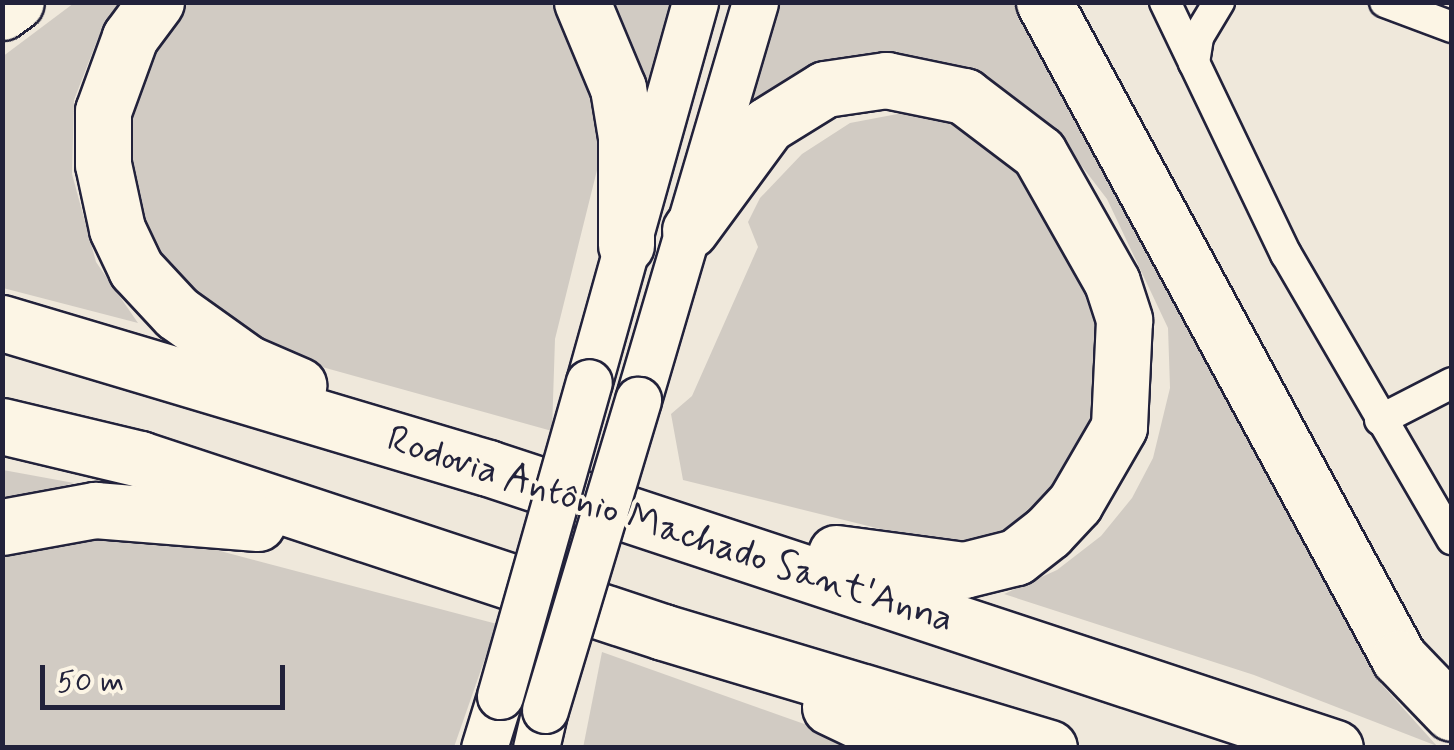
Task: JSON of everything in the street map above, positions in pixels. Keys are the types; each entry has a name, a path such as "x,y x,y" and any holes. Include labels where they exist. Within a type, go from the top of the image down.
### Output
{"highway":[{"path":"2,12 16,2"},
{"path":"156,2 130,36 103,111 103,164 117,228 136,268 177,312 246,363 488,468"},
{"path":"582,2 618,88 626,137 626,245"},
{"path":"1044,2 1399,658 1452,713"},
{"path":"667,526 944,568 1016,557 1076,504 1099,468 1119,427 1126,378 1124,320 1086,232 1039,153 964,96 886,80 825,89 767,125 690,230"},
{"name":"Rodovia Antônio Machado Sant'Anna","path":"2,323 488,468 1335,748"},
{"path":"2,426 140,460 663,632 1049,748"},
{"path":"2,527 96,510 219,516 437,559"},
{"path":"663,632 916,748"}],"main road":[{"path":"484,748 694,2"},
{"path":"541,728 755,2"}],"street":[{"path":"1165,2 1286,254 1451,536"},
{"path":"1194,63 1198,37 1219,2"},
{"path":"1385,2 1452,27"},
{"path":"1380,420 1452,383"}],"shaded area":[{"path":"74,3 122,3 98,38 74,100 72,174 96,262 138,323 3,288 2,57"},
{"path":"177,3 565,3 593,65 602,150 555,339 552,431 261,350 218,327 140,235 128,172 126,98"},
{"path":"606,3 675,3 642,116 627,36"},
{"path":"778,3 1020,3 1375,677 1437,746 1254,675 1004,594 1057,570 1101,536 1132,498 1153,458 1170,388 1168,328 1107,199 1051,126 985,84 930,69 739,148"},
{"path":"908,112 976,130 1034,174 1114,332 1099,432 1023,530 973,552 683,480 671,414 692,396 758,247 748,222 760,198 802,154 850,123"},
{"path":"3,470 74,483 3,502"},
{"path":"137,529 497,624 454,747 3,747 2,542"},
{"path":"602,652 869,747 583,748"}]}
